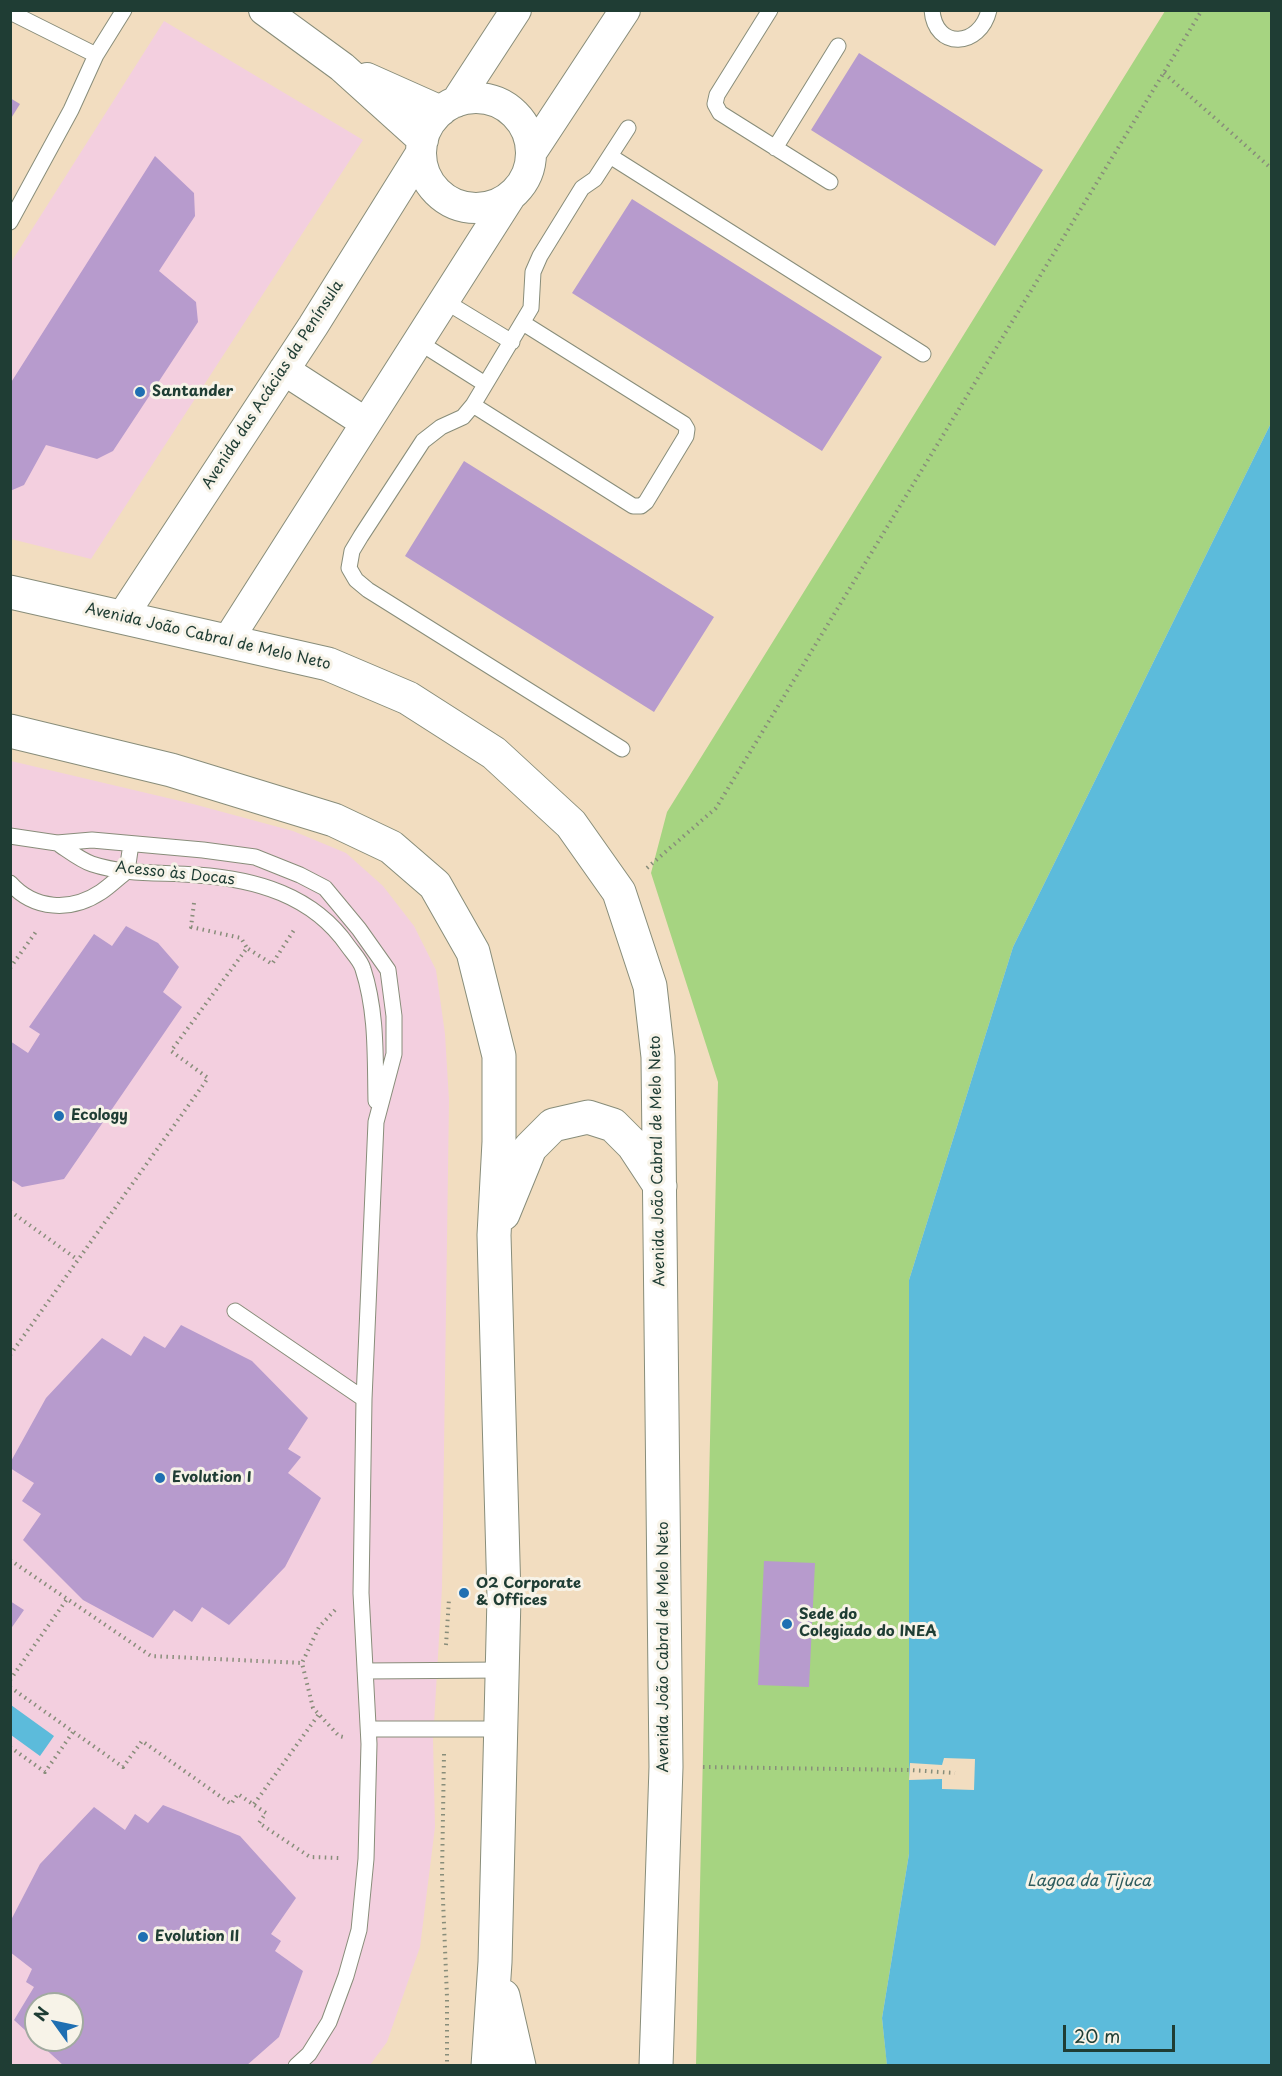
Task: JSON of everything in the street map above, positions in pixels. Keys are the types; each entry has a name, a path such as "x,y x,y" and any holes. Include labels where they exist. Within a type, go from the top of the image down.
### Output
{"street":[{"path":"264,10 342,67 422,146"},
{"path":"510,197 494,205 477,208 459,205 444,198 431,185 424,169 422,146 429,124 448,107 516,10"},
{"path":"531,153 625,10"},
{"path":"228,640 443,300 529,170 531,153 524,124 513,112 501,104 486,99 471,98 448,107 342,67"},
{"name":"Avenida das Acácias da Península","path":"122,617 284,370 422,146"},
{"path":"284,370 366,423"},
{"name":"Avenida João Cabral de Melo Neto","path":"10,592 328,663 408,698 494,753 571,824 619,892 650,986 658,1057 666,1767 656,2050"},
{"path":"10,731 171,770 334,820 391,847 435,885 473,952 499,1056 499,1142 494,1235 504,1597 495,1962 488,2066"},
{"path":"494,1235 530,1148 553,1125 588,1118 613,1125 633,1145 660,1186"},
{"path":"495,1962 519,2066"},
{"path":"638,2066 656,2050"}],"lane":[{"path":"10,222 71,110 96,55 124,10"},
{"path":"770,10 717,95 715,104 720,113 830,182"},
{"path":"932,10 933,22 943,34 961,40 972,36 986,21 989,10"},
{"path":"10,12 96,55"},
{"path":"775,148 838,46"},
{"path":"622,749 368,590 356,580 350,568 352,551 423,441 441,427 463,417 473,405 531,308 533,272 540,256 582,188 595,179 628,128"},
{"path":"610,156 922,354"},
{"path":"443,300 512,342"},
{"path":"473,405 633,506 641,506 646,502 686,436 687,429 684,424 523,323"},
{"path":"417,341 485,384"},
{"path":"10,836 57,843 92,840 255,857 326,888 359,928 388,970 394,1016 394,1054 376,1122 364,1399 361,1593 369,1737 366,1859 359,1930 346,1976 329,2022 309,2054 296,2066"},
{"name":"Acesso às Docas","path":"57,843 91,864 127,871 232,878 263,885 287,894 308,907 343,938 363,967 374,1021 376,1122"},
{"path":"10,883 18,892 42,904 69,906 100,893 127,871 131,844"},
{"path":"235,1311 364,1399"},
{"path":"365,1671 502,1670"},
{"path":"369,1737 444,1729 501,1729"}],"path":[{"path":"619,892 716,808 1202,10"},
{"path":"1164,73 1272,169"},
{"path":"185,901 195,903 191,927 241,938 247,948 272,964 308,907"},
{"path":"10,968 43,923"},
{"path":"10,1355 208,1078 171,1051 247,948"},
{"path":"10,1210 78,1260"},
{"path":"10,1560 151,1656 302,1663"},
{"path":"361,1593 345,1598 319,1628 302,1663 313,1708 339,1736 369,1737"},
{"path":"10,1680 67,1599"},
{"path":"445,1670 449,1599"},
{"path":"10,1687 123,1767 142,1741 231,1804 238,1794 254,1804 266,1813 259,1823 310,1857 366,1859"},
{"path":"254,1804 319,1714"},
{"path":"444,1729 442,1876 447,1997 447,2066"},
{"path":"10,1747 45,1772 73,1732"},
{"path":"666,1767 910,1770 955,1773"}],"shaded area":[{"path":"164,21 363,140 91,559 11,539 10,264"},
{"name":"O2 Corporate & Offices","path":"11,761 193,804 293,831 346,853 383,886 414,926 436,970 445,1034 449,1100 442,1588 433,1740 435,1827 420,1947 387,2042 370,2065 11,2066"}],"green space":[{"path":"1165,11 1271,11 1271,423 1013,947 909,1280 909,1854 882,2018 887,2065 696,2065 718,1082 651,873 667,812"}],"water":[{"name":"Lagoa da Tijuca","path":"1271,423 1271,2065 887,2066 882,2018 909,1854 909,1280 1013,947"},
{"path":"11,1705 54,1736 40,1756 11,1735"}],"pier":[{"path":"944,1758 975,1759 974,1790 942,1789 942,1779 909,1780 910,1763 942,1765"}],"building":[{"path":"859,53 1043,170 995,246 811,130"},
{"path":"10,98 20,104 10,120"},
{"path":"155,156 194,193 195,216 159,271 196,302 198,322 113,451 97,459 46,445 24,485 10,491 10,384"},
{"path":"632,199 882,357 822,451 572,293"},
{"path":"464,461 714,617 654,712 405,556"},
{"name":"Ecology","path":"126,926 158,943 179,967 163,992 182,1007 64,1179 22,1187 10,1179 10,1041 28,1053 40,1034 29,1027 94,934 112,946"},
{"name":"Evolution I","path":"181,1325 252,1361 308,1418 288,1449 301,1457 288,1473 321,1498 285,1567 229,1625 202,1607 192,1622 174,1610 153,1638 83,1600 23,1540 41,1514 22,1501 34,1483 10,1468 10,1463 46,1398 102,1338 131,1356 144,1336 165,1348"},
{"name":"Sede do Colegiado do INEA","path":"764,1561 815,1563 809,1687 758,1685"},
{"path":"10,1601 24,1610 10,1630"},
{"name":"Evolution II","path":"163,1805 240,1836 296,1898 271,1934 281,1941 275,1951 303,1971 279,2037 246,2066 64,2066 49,2052 84,2052 84,1992 31,1992 34,1987 26,1982 32,1969 10,1952 10,1922 40,1864 94,1807 125,1830 135,1814 148,1823"},
{"name":"Evolution II","path":"24,2004 24,2029 14,2020"}],"place":[{"name":"Santander","path":"140,392"},
{"name":"Ecology","path":"59,1116"},
{"name":"Evolution I","path":"160,1478"},
{"name":"O2 Corporate & Offices","path":"464,1593"},
{"name":"Sede do Colegiado do INEA","path":"787,1624"},
{"name":"Evolution II","path":"143,1937"}]}
